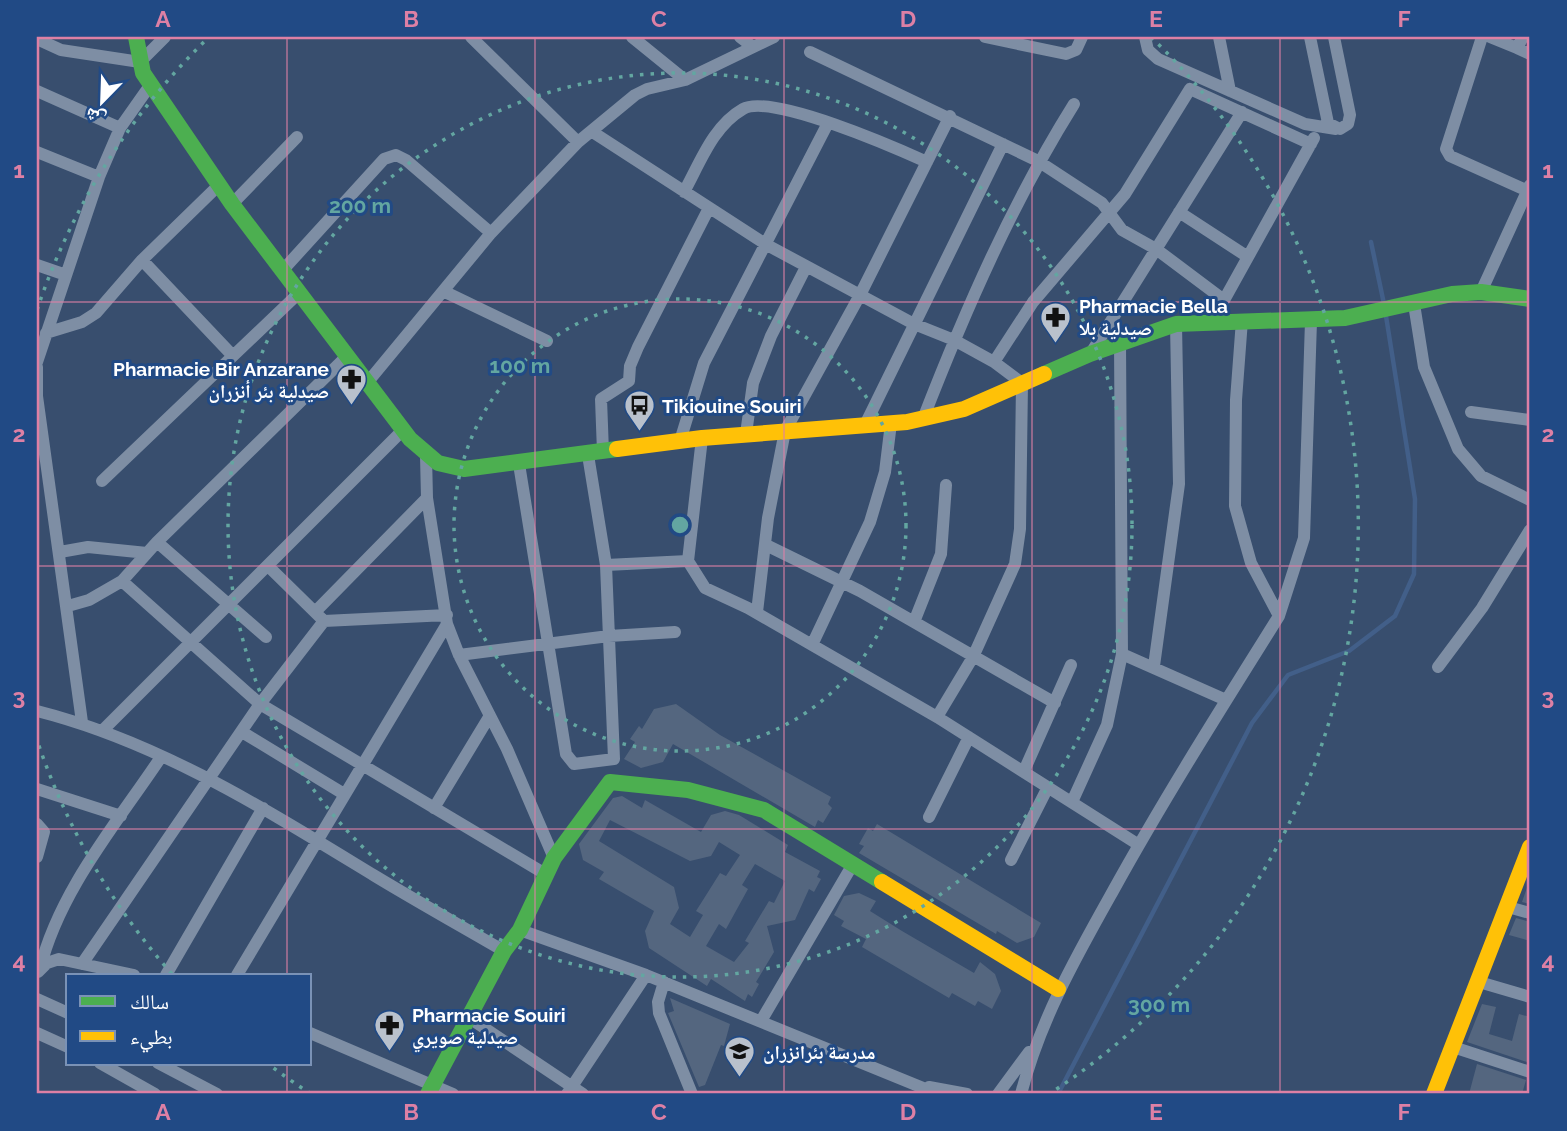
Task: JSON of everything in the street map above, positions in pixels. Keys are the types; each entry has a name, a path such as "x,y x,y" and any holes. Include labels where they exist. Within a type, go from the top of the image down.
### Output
{"street":[{"path":"136,37 140,62 151,84 232,204 403,430 426,456 451,467 464,469 519,464 702,438 864,427 923,419 964,409 1090,354 1175,324 1213,320 1311,321 1363,316 1452,294 1481,292 1530,299"},
{"path":"140,62 165,37"},
{"path":"471,37 578,142"},
{"path":"632,37 685,80"},
{"path":"740,37 753,47"},
{"path":"367,383 491,233 578,142 635,95 647,89 685,80 774,37"},
{"path":"985,37 1006,39 1070,54 1076,50 1082,37"},
{"path":"1145,37 1148,50 1154,57 1319,128 1336,129 1345,128 1350,120 1334,37"},
{"path":"1219,37 1230,91"},
{"path":"1310,37 1327,119 1336,129"},
{"path":"1481,292 1529,189 1450,156 1446,149 1482,37"},
{"path":"1490,37 1520,43 1530,54"},
{"path":"37,38 61,50 140,62"},
{"path":"810,52 950,116 1038,161 1102,203 1122,230 1156,249 1224,300"},
{"path":"82,722 37,396 37,365 99,177 120,128 151,84"},
{"path":"994,362 1033,302 1125,194 1190,89 1311,144"},
{"path":"37,91 120,128"},
{"path":"923,419 954,340 1038,161 1074,104"},
{"path":"684,192 717,132 750,105 763,105 828,123 874,138 928,162"},
{"path":"1090,354 1242,112"},
{"path":"757,612 785,431 860,295 950,116"},
{"path":"680,441 704,363 767,246 828,123"},
{"path":"1213,320 1319,128"},
{"path":"591,131 767,246 914,324 954,340 994,362 1022,383"},
{"path":"232,204 297,137"},
{"path":"864,427 1003,144"},
{"path":"37,152 99,177"},
{"path":"282,271 384,159 396,155 407,160 491,233"},
{"path":"47,333 82,322 96,313 142,260 219,185"},
{"path":"430,1089 504,951 520,930 554,858 611,782 614,759 606,565 596,453 601,400 610,391 626,386 629,381 630,366 638,347 709,208"},
{"path":"1179,212 1248,257"},
{"path":"142,260 233,356"},
{"path":"37,265 66,275"},
{"path":"746,434 753,383 771,336 807,267"},
{"path":"443,292 547,341"},
{"path":"102,481 299,293"},
{"path":"1413,305 1424,367 1458,449 1481,475 1530,500"},
{"path":"1242,320 1236,400 1236,506 1251,563 1279,616"},
{"path":"1021,1094 1037,1041 1058,989 1139,845 1279,616 1304,538 1311,321"},
{"path":"1154,666 1179,484 1175,324"},
{"path":"1072,802 1107,725 1122,654 1120,342"},
{"path":"68,606 89,600 122,581 157,542 347,356"},
{"path":"937,717 973,656 1006,590 1015,564 1020,529 1022,383"},
{"path":"1471,412 1530,420"},
{"path":"812,645 843,582 878,497 891,423"},
{"path":"103,730 403,430"},
{"path":"702,438 688,561 705,589 757,612 937,717 1139,845"},
{"path":"426,456 427,498 447,619 458,655 507,749 554,858"},
{"path":"519,464 570,762 614,759"},
{"path":"914,622 941,554 946,485"},
{"path":"82,964 319,616 427,498"},
{"path":"1438,667 1482,608 1530,530"},
{"path":"157,542 266,637"},
{"path":"766,545 843,582 1055,703"},
{"path":"60,552 88,547 147,553"},
{"path":"606,565 688,561"},
{"path":"268,566 319,616 447,619"},
{"path":"122,581 260,704 547,874"},
{"path":"238,974 447,619"},
{"path":"458,655 609,636 675,632"},
{"path":"1122,654 1226,700"},
{"path":"1024,771 1071,665"},
{"path":"37,711 103,730 210,779 319,839 374,875 504,951"},
{"path":"434,808 489,717"},
{"path":"242,732 344,794"},
{"path":"929,817 969,737"},
{"path":"38,972 47,939 64,904 161,757"},
{"path":"611,782 674,785 714,793 764,810 1058,989"},
{"path":"1011,860 1048,787"},
{"path":"37,789 121,816"},
{"path":"167,974 263,808"},
{"path":"37,824 44,832 37,857"},
{"path":"1434,1094 1530,847"},
{"path":"761,1021 853,864"},
{"path":"1508,907 1530,913"},
{"path":"520,930 664,982 938,1094"},
{"path":"38,972 47,962 59,960 129,974"},
{"path":"468,1017 575,1092 646,975"},
{"path":"664,982 658,1002 659,1013 692,1094"},
{"path":"1479,982 1530,997"},
{"path":"37,999 66,1012"},
{"path":"37,1033 66,1046"},
{"path":"312,1034 430,1089 453,1094"},
{"path":"992,1094 1000,1094 1037,1041"},
{"path":"1453,1047 1530,1072"},
{"path":"102,1064 155,1094"},
{"path":"160,1064 216,1094"},
{"path":"919,1085 967,1094"}],"building":[{"path":"676,704 720,735 831,797 828,804 832,808 823,823 818,820 815,827 673,744 663,762 641,768 624,759 635,742 630,739 639,726 642,729 654,709"},
{"path":"622,796 642,808 645,800 701,832 711,815 725,811 739,815 788,845 785,852 820,871 817,877 821,879 814,892 809,889 795,920 767,926 774,952 756,982 759,984 752,997 748,994 745,1001 711,979 707,986 649,948 645,931 654,911 599,879 604,872 583,860 579,844 613,798","holes":["610,820 690,861 711,856 719,842 740,855 726,876 720,873 696,911 703,915 690,937 670,924 679,908 674,887 599,841","755,864 785,881 774,903 769,901 745,941 749,943 734,962 706,946 719,924 726,929 748,889 742,885"]},
{"path":"877,824 1041,923 1034,937 1017,943 997,931 996,934 859,853 864,846 859,844 868,828 873,831"},
{"path":"1530,882 1530,904 1522,902"},
{"path":"859,893 876,901 870,911 902,931 974,973 980,962 995,974 1001,991 992,1009 978,1001 975,1006 952,993 949,998 862,947 866,939 841,926 844,921 834,915 844,896"},
{"path":"1516,918 1530,922 1530,941 1509,935"},
{"path":"670,998 730,1024 724,1046 721,1045 705,1085 699,1087 668,1013 674,1011"},
{"path":"1482,1004 1496,1007 1489,1034 1512,1041 1519,1014 1530,1017 1530,1063 1467,1042"},
{"path":"1477,1064 1526,1080 1522,1094 1469,1094"}],"waterway":[{"path":"1371,242 1384,304"},
{"path":"1058,1094 1252,723 1288,675 1349,651 1395,616 1414,574 1415,499 1386,316"}],"traffic: fast":[{"path":"136,37 143,73 232,204 410,439 438,463 464,469 617,449"},
{"path":"1044,374 1090,354 1176,324 1345,318 1452,294 1481,292 1530,299"},
{"path":"428,1094 504,951 520,930 554,858 610,782 688,790 764,810 882,882"}],"traffic: slow":[{"path":"617,449 702,438 907,422 964,409 1044,374"},
{"path":"1434,1094 1530,847"},
{"path":"882,882 1058,989"}],"place":[{"name":"Pharmacie Bella صيدلية بلا","path":"1056,344"},
{"name":"Pharmacie Bir Anzarane صيدلية بئر أنزران","path":"352,407"},
{"name":"Tikiouine Souiri","path":"639,433"},
{"name":"Pharmacie Souiri صيدلية صويري","path":"389,1053"},
{"name":"مدرسة بئرانزران","path":"740,1079"}]}
